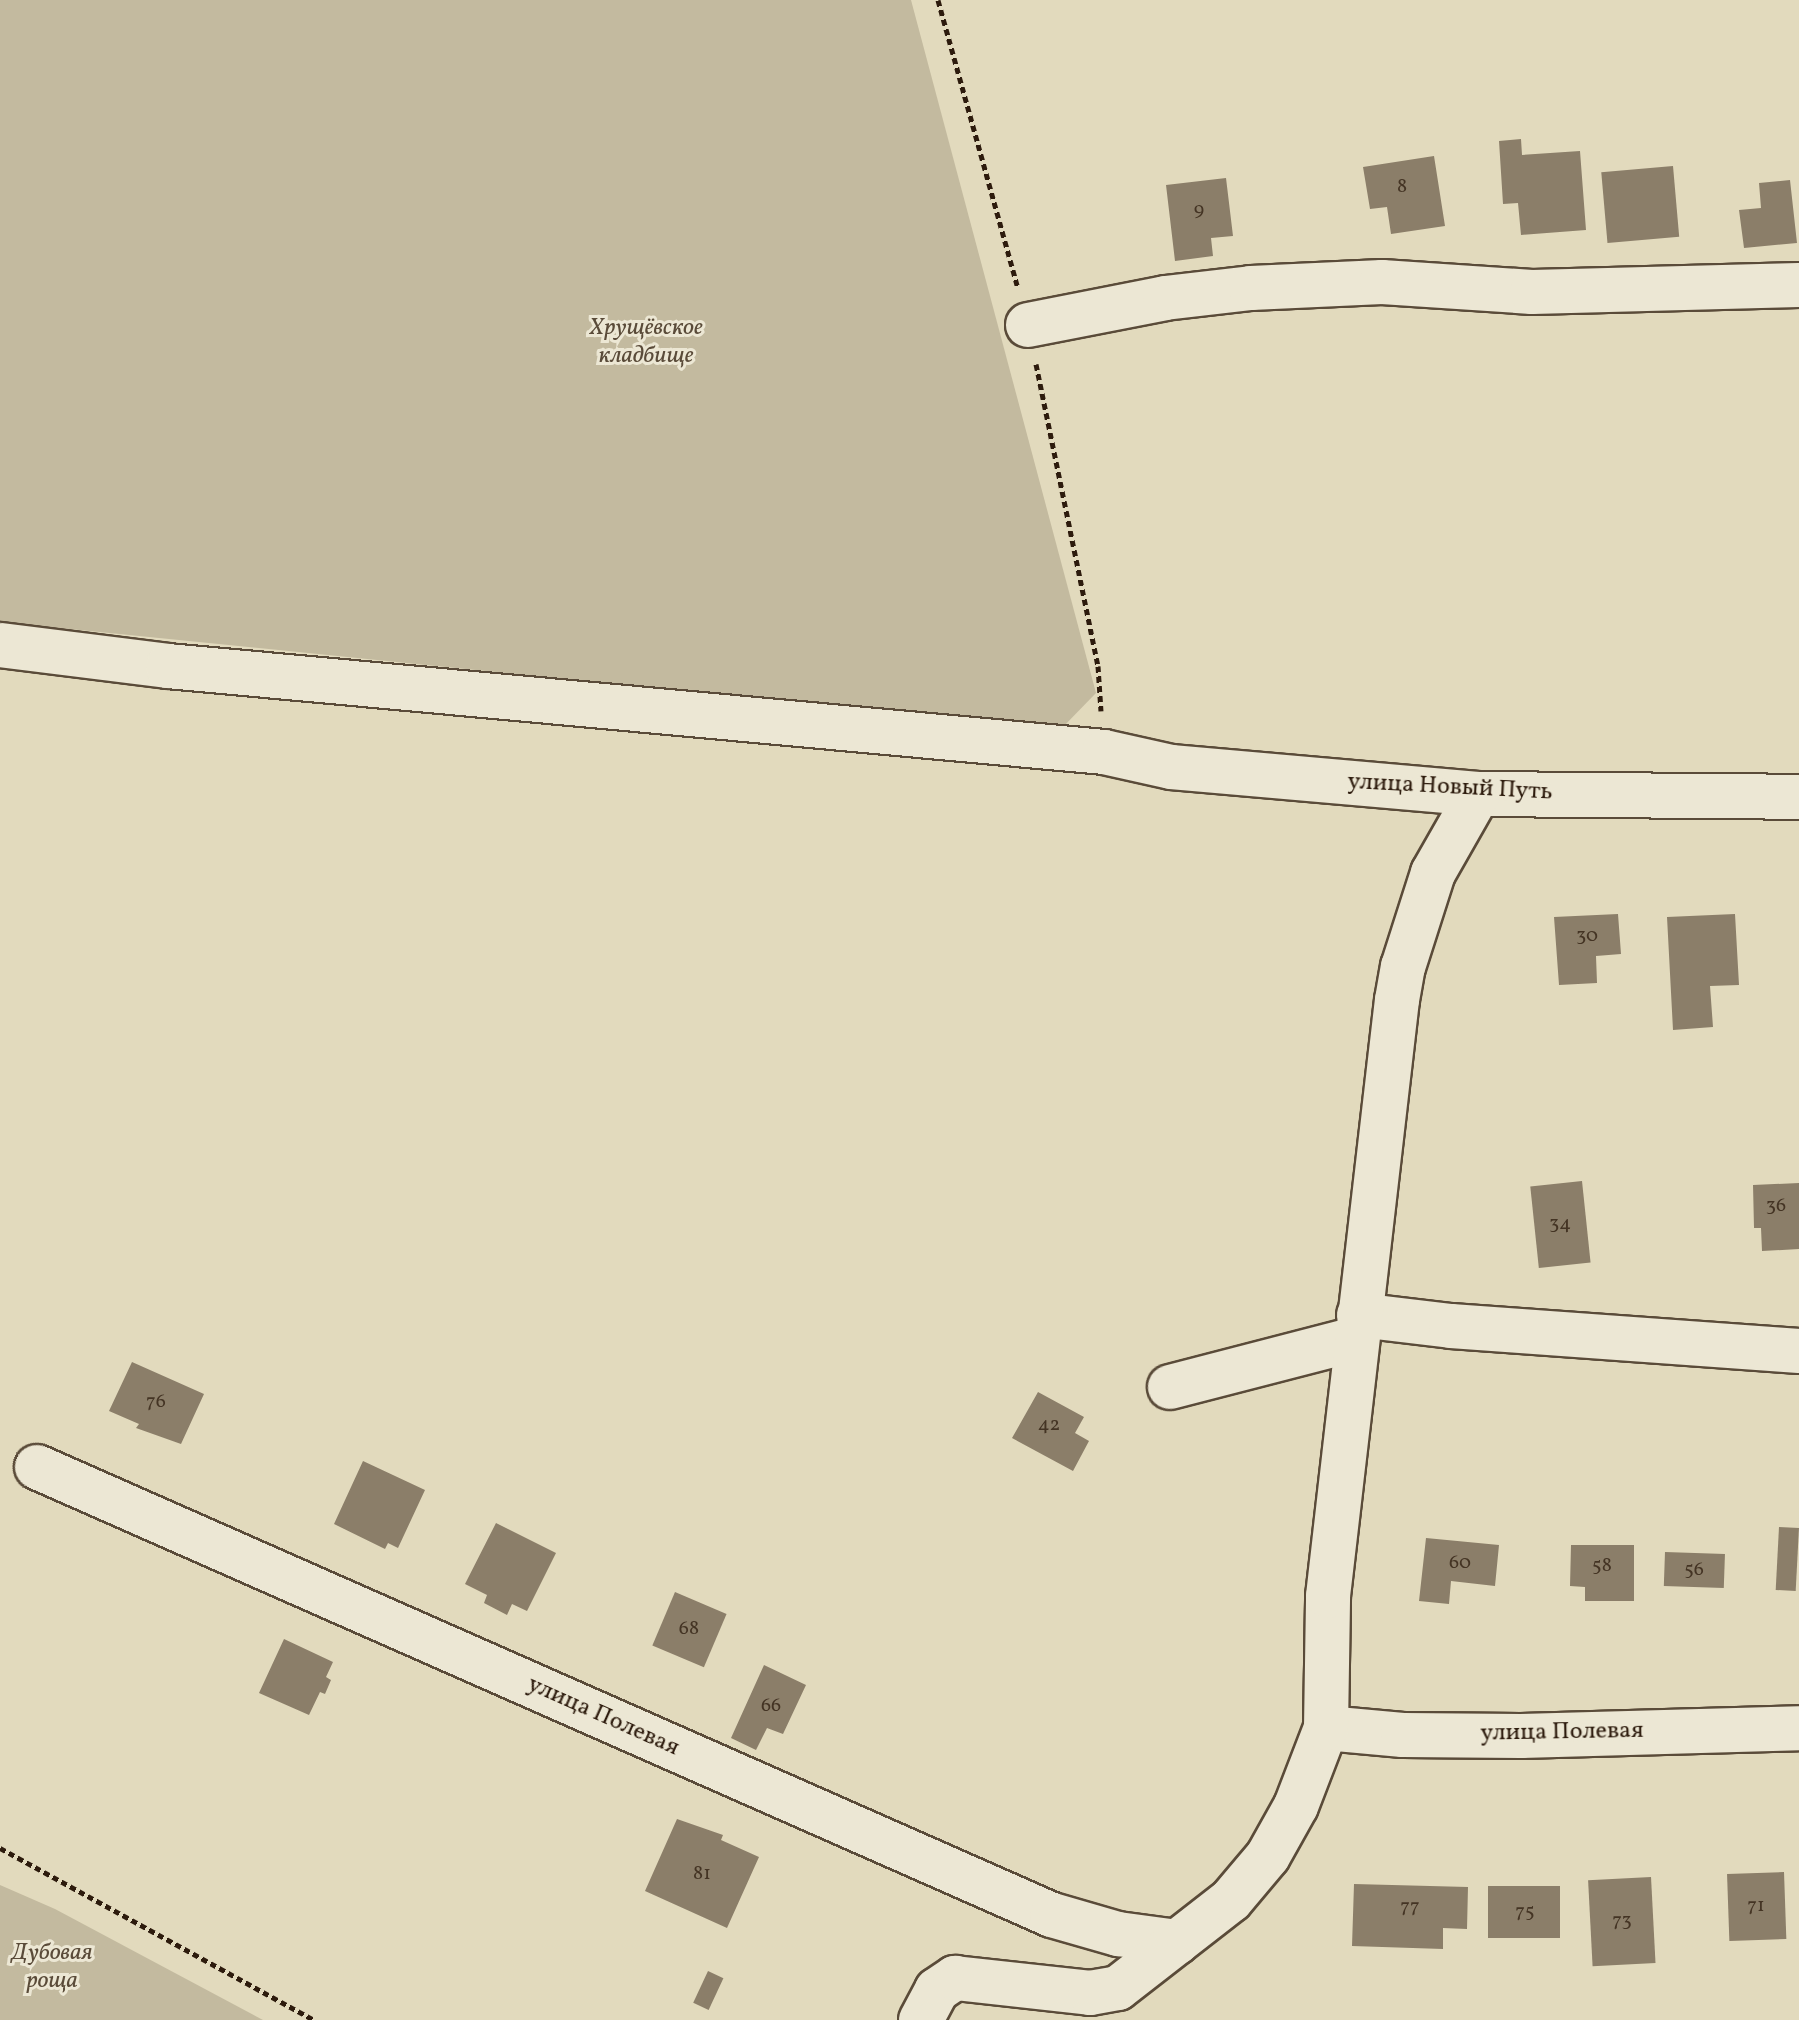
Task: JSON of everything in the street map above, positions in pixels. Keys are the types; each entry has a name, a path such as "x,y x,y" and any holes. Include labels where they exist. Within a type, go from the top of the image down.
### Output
{"street":[{"path":"1028,325 1165,298 1266,287 1382,282 1532,292 1799,285"},
{"name":"улица Новый Путь","path":"0,645 168,666 1104,752 1171,767 1478,794 1799,797"},
{"path":"921,2020 937,1990 955,1978 1106,1992 1118,1988 1231,1900 1268,1856 1296,1806 1326,1728 1328,1596 1403,967 1433,873 1478,794"},
{"path":"1170,1387 1358,1327 1451,1326 1799,1351"},
{"name":"улица Полевая","path":"37,1467 1052,1915 1118,1934 1177,1942"},
{"name":"улица Полевая","path":"1326,1728 1403,1735 1521,1736 1799,1728"}],"path":[{"path":"938,0 1028,325 1098,666 1104,752"},
{"path":"0,1848 314,2020"}],"green space":[{"name":"Хрущёвское кладбище","path":"0,0 911,0 1096,693 1061,729 0,622"},
{"name":"Дубовая роща","path":"0,1885 55,1909 263,2020 0,2020"}],"building":[{"path":"1521,139 1522,155 1580,151 1586,230 1521,235 1518,203 1503,204 1499,141"},
{"path":"1434,156 1445,226 1391,234 1387,207 1370,209 1363,167"},
{"path":"1673,166 1679,237 1607,243 1601,172"},
{"path":"1226,178 1233,236 1211,238 1213,256 1175,261 1166,185"},
{"path":"1790,180 1797,243 1744,248 1739,210 1761,208 1759,183"},
{"path":"1618,914 1621,954 1596,956 1597,983 1559,985 1554,917"},
{"path":"1735,914 1739,985 1710,986 1713,1027 1673,1030 1667,917"},
{"path":"1582,1181 1591,1263 1539,1268 1530,1186"},
{"path":"1799,1183 1799,1249 1762,1251 1761,1228 1754,1228 1753,1185"},
{"path":"132,1362 204,1394 181,1444 136,1428 139,1424 109,1411"},
{"path":"1038,1392 1084,1417 1075,1433 1089,1441 1073,1471 1012,1438"},
{"path":"363,1461 425,1490 398,1548 388,1543 385,1549 334,1524"},
{"path":"496,1523 556,1553 527,1611 512,1604 507,1615 484,1603 487,1595 465,1584"},
{"path":"1779,1527 1799,1528 1796,1591 1776,1590"},
{"path":"1426,1538 1499,1545 1495,1586 1451,1581 1449,1604 1419,1601"},
{"path":"1571,1545 1634,1545 1634,1601 1585,1601 1585,1587 1570,1586"},
{"path":"1665,1552 1725,1554 1724,1588 1664,1586"},
{"path":"675,1592 727,1614 704,1667 652,1645"},
{"path":"284,1639 333,1662 326,1677 331,1680 325,1694 320,1692 309,1715 259,1693"},
{"path":"764,1665 806,1685 783,1734 767,1728 756,1750 731,1738"},
{"path":"677,1819 723,1835 721,1840 759,1857 727,1928 645,1891"},
{"path":"1784,1872 1786,1939 1729,1941 1727,1874"},
{"path":"1651,1877 1656,1963 1593,1966 1588,1880"},
{"path":"1354,1884 1468,1887 1467,1929 1443,1928 1443,1949 1352,1946"},
{"path":"1488,1886 1560,1886 1560,1938 1488,1938"},
{"path":"708,1971 723,1978 709,2010 693,2003"}]}
